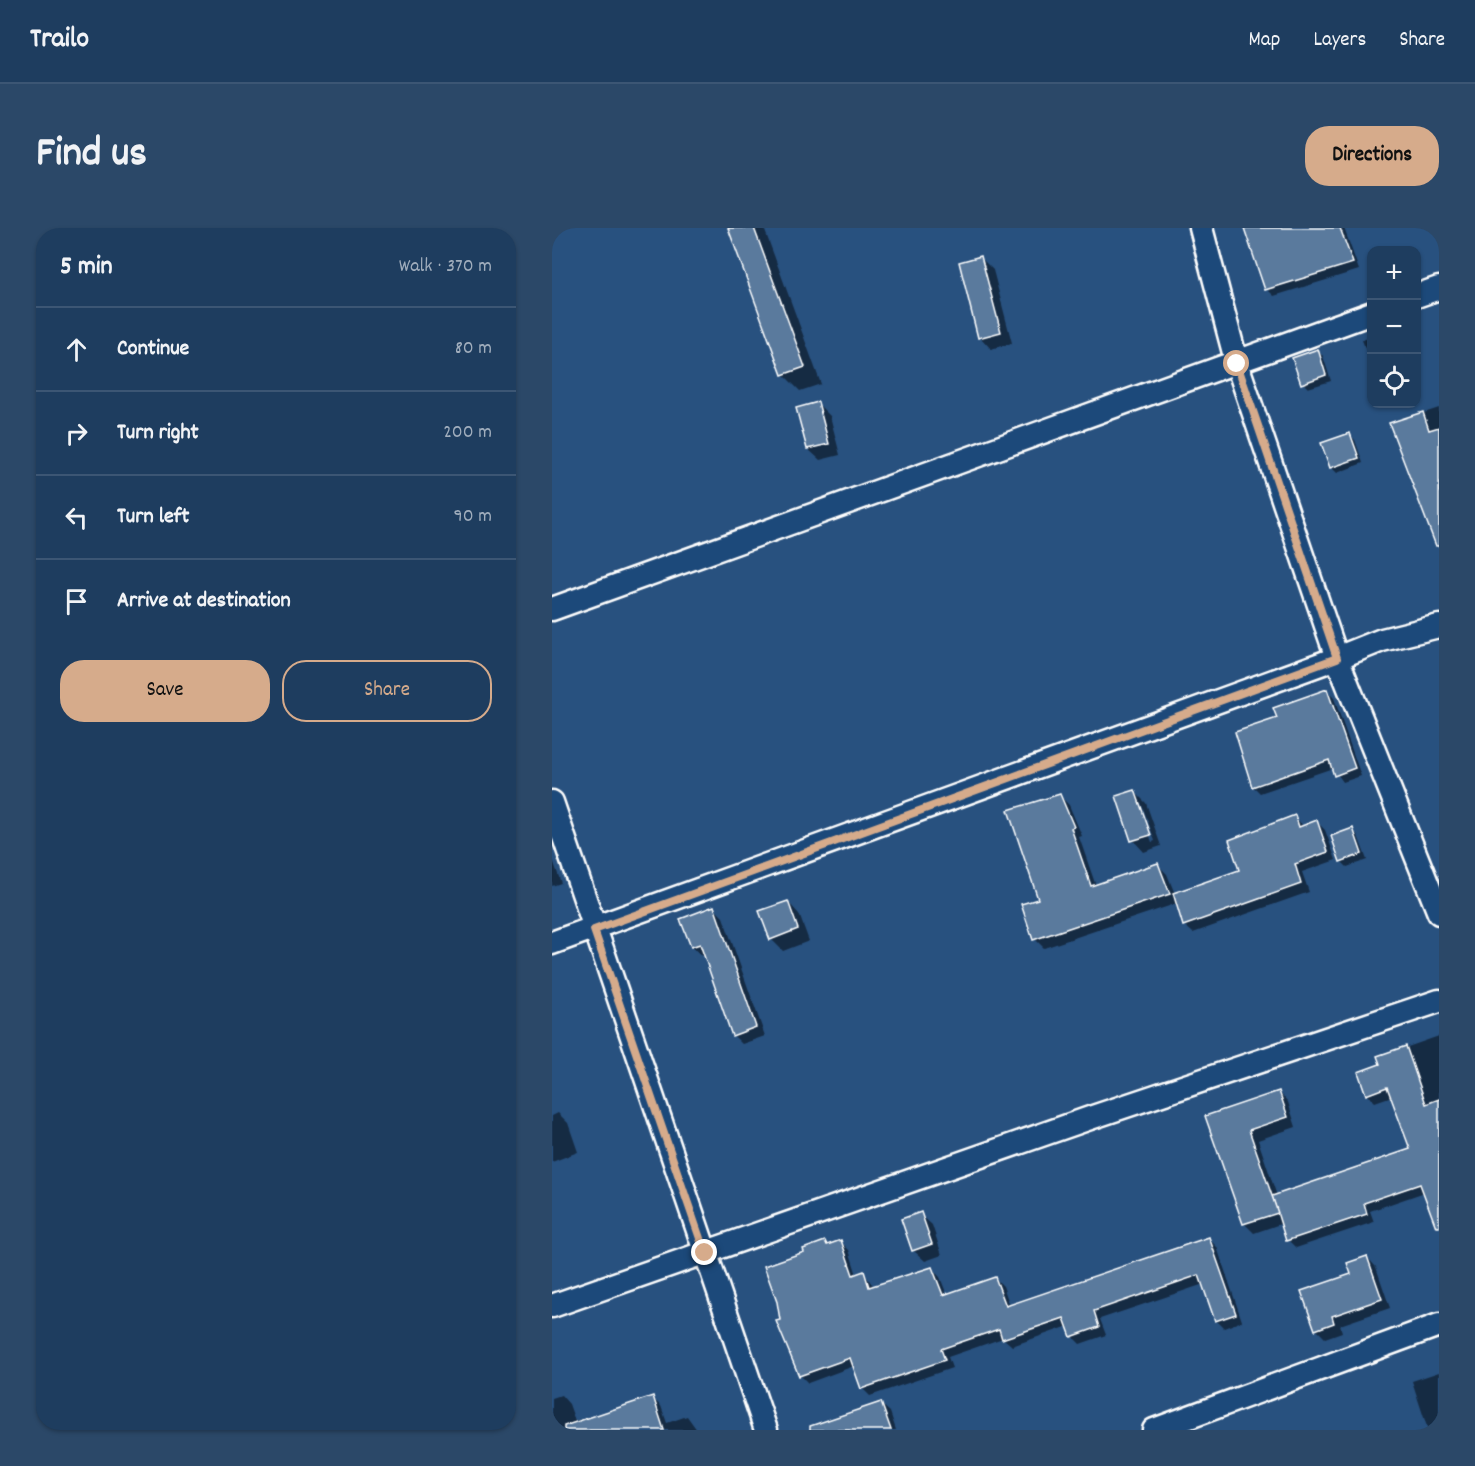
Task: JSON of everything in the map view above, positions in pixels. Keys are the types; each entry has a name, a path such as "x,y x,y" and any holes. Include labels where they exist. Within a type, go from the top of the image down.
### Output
{"street":[{"path":"1201,228 1237,364 1337,658 1439,913"},
{"path":"1421,294 1439,288"},
{"path":"552,609 1237,364 1367,315"},
{"path":"552,943 594,930 1383,640 1439,626"},
{"path":"552,802 766,1430"},
{"path":"552,1306 1090,1118 1439,1001"},
{"path":"1154,1430 1439,1325"}],"building":[{"path":"728,228 754,228 805,367 782,375"},
{"path":"1244,228 1340,228 1353,263 1265,290"},
{"path":"981,256 1001,332 978,338 959,262"},
{"path":"1318,349 1326,375 1301,384 1292,358"},
{"path":"818,402 829,444 807,449 796,408"},
{"path":"1423,412 1429,430 1439,427 1439,546 1436,546 1389,423"},
{"path":"1350,433 1359,458 1330,468 1321,443"},
{"path":"1327,689 1355,768 1334,776 1329,760 1252,787 1235,732 1277,718 1273,708"},
{"path":"1135,790 1151,835 1131,841 1116,796"},
{"path":"1060,794 1074,827 1071,828 1091,886 1158,863 1170,894 1033,940 1021,904 1038,899 1008,810"},
{"path":"1295,815 1299,827 1317,820 1328,852 1295,864 1301,884 1183,926 1173,893 1239,870 1229,840"},
{"path":"1353,828 1362,854 1340,862 1331,836"},
{"path":"788,901 798,929 770,940 759,911"},
{"path":"714,906 756,1027 732,1036 700,944 691,947 680,919"},
{"path":"1406,1046 1426,1104 1439,1099 1439,1227 1436,1227 1420,1184 1364,1203 1367,1214 1286,1241 1272,1196 1410,1149 1387,1087 1366,1095 1358,1072 1380,1064 1377,1056"},
{"path":"1279,1091 1288,1117 1249,1130 1278,1213 1243,1224 1205,1116"},
{"path":"921,1212 932,1244 912,1251 901,1219"},
{"path":"1209,1237 1236,1314 1215,1321 1199,1275 1094,1311 1099,1327 1071,1337 1064,1318 1002,1339 999,1329 941,1349 945,1360 861,1389 850,1358 799,1376 776,1321 780,1320 777,1302 764,1266 804,1252 803,1249 825,1241 827,1245 841,1240 853,1275 864,1271 869,1287 932,1267 943,1295 995,1277 1006,1306"},
{"path":"1367,1256 1382,1299 1332,1316 1334,1323 1315,1330 1301,1291 1351,1274 1347,1263"},
{"path":"653,1396 664,1430 564,1430 564,1426"},
{"path":"881,1402 891,1430 810,1430 810,1426"}],"route":[{"path":"705,1253 594,930 1337,658 1237,364"}]}
